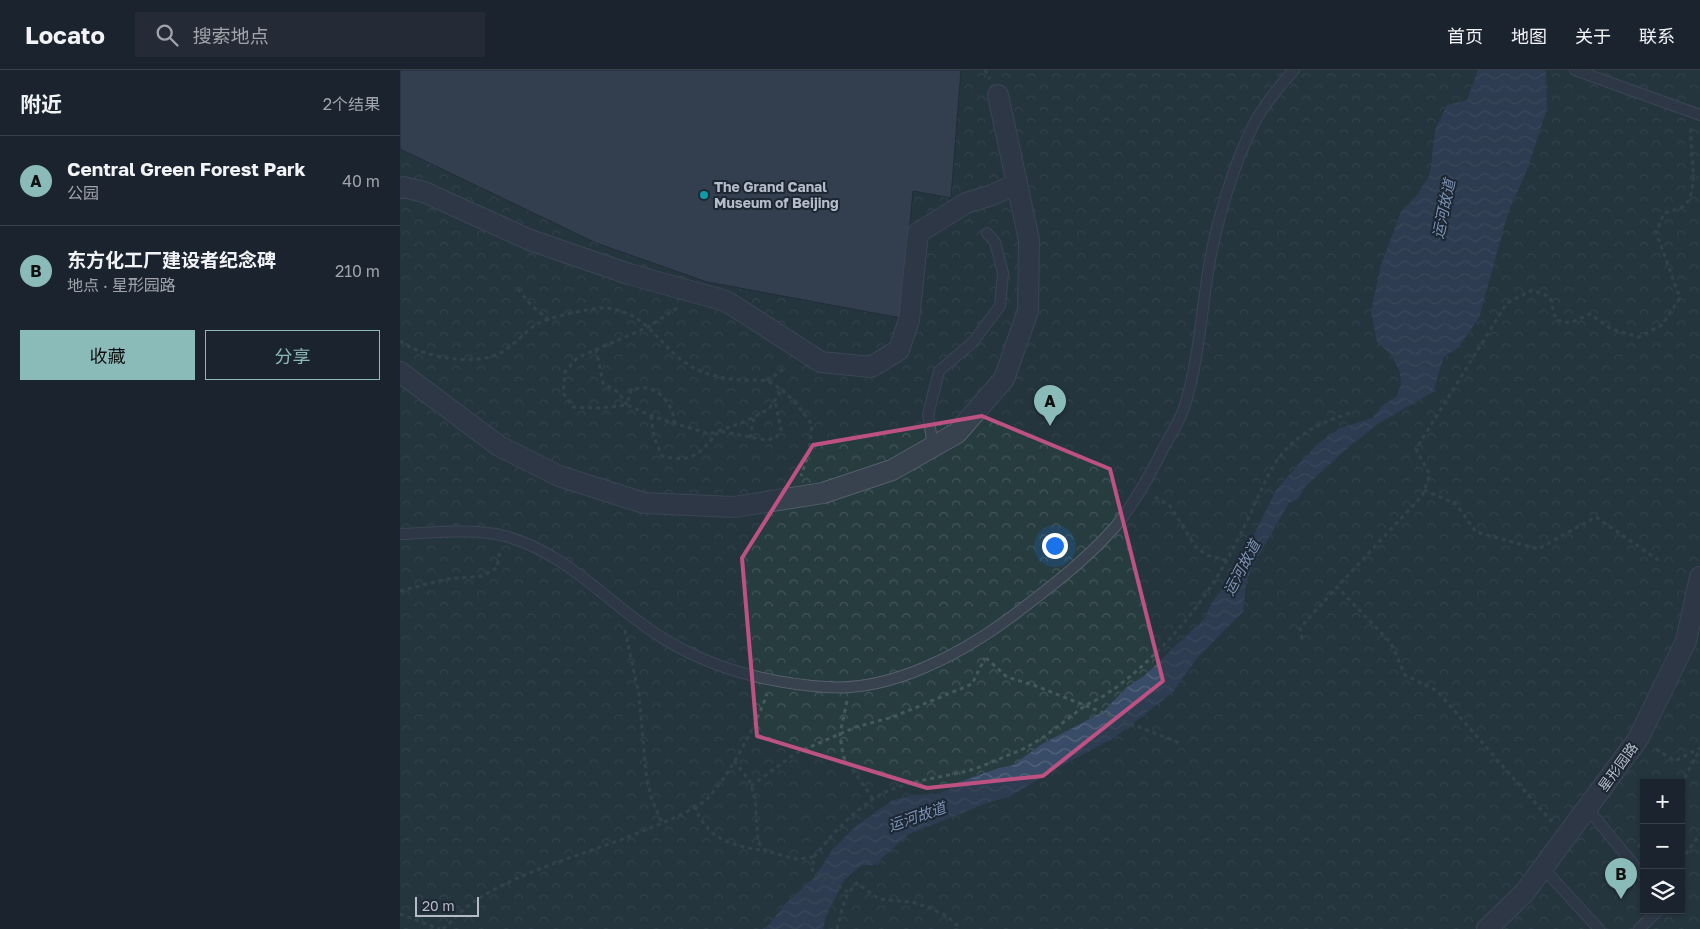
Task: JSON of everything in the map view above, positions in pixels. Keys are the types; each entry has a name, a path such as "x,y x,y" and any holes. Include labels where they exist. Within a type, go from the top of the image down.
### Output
{"street":[{"path":"400,372 499,446 559,476 644,503 734,507 823,494 892,470 957,433 1004,379 1028,310 1029,240 998,95"},
{"path":"400,188 424,192 548,246 629,274 726,301 821,362 871,367 899,350 909,320 918,233 966,203 992,195 1017,184"},
{"name":"星形园路","path":"1487,929 1525,892 1638,739 1686,641 1700,577"}],"lane":[{"path":"400,534 458,532 504,536 549,555 588,579 621,607 668,642 725,669 772,681 829,688 888,682 949,656 998,626 1064,577 1116,526 1152,471 1184,409 1200,332 1209,263 1230,185 1252,127 1294,70"},
{"path":"1574,70 1698,114"},
{"path":"933,446 928,415 940,371 974,342 1000,306 1003,273 995,242 987,233"},
{"path":"1588,808 1640,873"},
{"path":"1543,868 1599,929"},
{"path":"1640,929 1655,914"}],"path":[{"path":"1302,639 1300,628 1401,520 1424,490 1430,475 1416,449 1507,304 1532,290 1550,297 1556,320 1570,323 1590,314 1611,329 1639,337 1662,325 1680,298 1656,232 1664,214 1685,205 1691,196 1696,174 1690,148 1691,128 1698,114"},
{"path":"518,289 532,306 550,320"},
{"path":"628,405 600,408 573,407 563,393 565,372 577,358 648,327 684,304"},
{"path":"400,341 407,346 434,356 464,360 497,355 518,342 537,324 550,320 602,308 627,311 648,327 670,352 687,366 738,380 767,381 801,408 812,425 808,456 794,498"},
{"path":"596,349 603,383 619,393 628,405 651,416 710,434 770,409 781,391"},
{"path":"767,381 785,368"},
{"path":"628,405 631,390 646,387 658,392 668,406 674,418 674,423"},
{"path":"719,431 766,440 776,438 781,429 775,401"},
{"path":"847,891 812,870 814,857 833,834 873,799 889,791 923,780 982,767 1018,752 1084,706 1108,693 1165,644 1220,575 1226,560 1238,541 1273,463 1294,440 1316,426 1350,413"},
{"path":"651,416 654,437 662,456 680,461 700,453 719,431"},
{"path":"750,438 754,417"},
{"path":"1140,489 1170,506 1196,546 1206,554 1226,560"},
{"path":"1424,490 1456,504 1476,532 1538,549 1596,517 1661,562"},
{"path":"400,591 447,579 482,576 498,568 504,536"},
{"path":"1337,587 1391,644 1405,675 1437,691 1565,837"},
{"path":"621,607 639,695 649,789 662,823"},
{"path":"972,642 986,658 1008,677 1036,686 1182,744"},
{"path":"751,786 796,753 856,727 901,714 972,684 986,658"},
{"path":"400,914 442,929 477,900 517,879 609,846 662,823 706,800 734,761 761,711 772,681"},
{"path":"849,686 840,734 843,756 873,799"},
{"path":"1638,739 1675,761 1700,748"},
{"path":"1684,779 1700,748"},
{"path":"734,761 751,786 754,797 758,842 766,852"},
{"path":"694,806 700,818 713,835 735,846 796,858 814,857"},
{"path":"1685,855 1700,834"},
{"path":"837,929 842,903 847,891 857,883 879,899 912,902 927,907 947,916 961,929"}],"highlighted area":[{"path":"982,416 1110,469 1163,681 1043,776 927,788 757,736 742,558 813,445"}],"green space":[{"path":"400,70 1700,70 1700,929 400,929"}],"water":[{"name":"运河故道","path":"1478,70 1546,70 1547,109 1527,170 1508,213 1479,318 1457,349 1444,356 1433,392 1378,424 1352,444 1305,487 1298,499 1289,503 1252,567 1246,584 1243,612 1197,658 1173,692 1114,738 1059,767 1009,797 990,802 909,834 874,865 862,865 844,880 826,916 823,929 762,929 769,925 784,905 815,877 832,850 857,825 893,800 913,795 937,794 948,790 959,782 1013,765 1042,744 1103,712 1127,687 1144,676 1205,618 1211,604 1238,567 1276,490 1297,466 1320,442 1340,428 1372,418 1384,404 1396,397 1401,385 1400,372 1391,355 1377,342 1371,311 1381,265 1401,212 1417,195 1430,174 1435,130 1447,105 1467,100"}],"building":[{"name":"The Grand Canal Museum of Beijing","path":"400,70 961,70 951,198 913,191 901,318 707,282 596,243 400,149"}],"place":[{"name":"The Grand Canal Museum of Beijing","path":"704,195"},
{"name":"Central Green Forest Park","path":"1050,426"},
{"name":"东方化工厂建设者纪念碑","path":"1621,899"}]}
